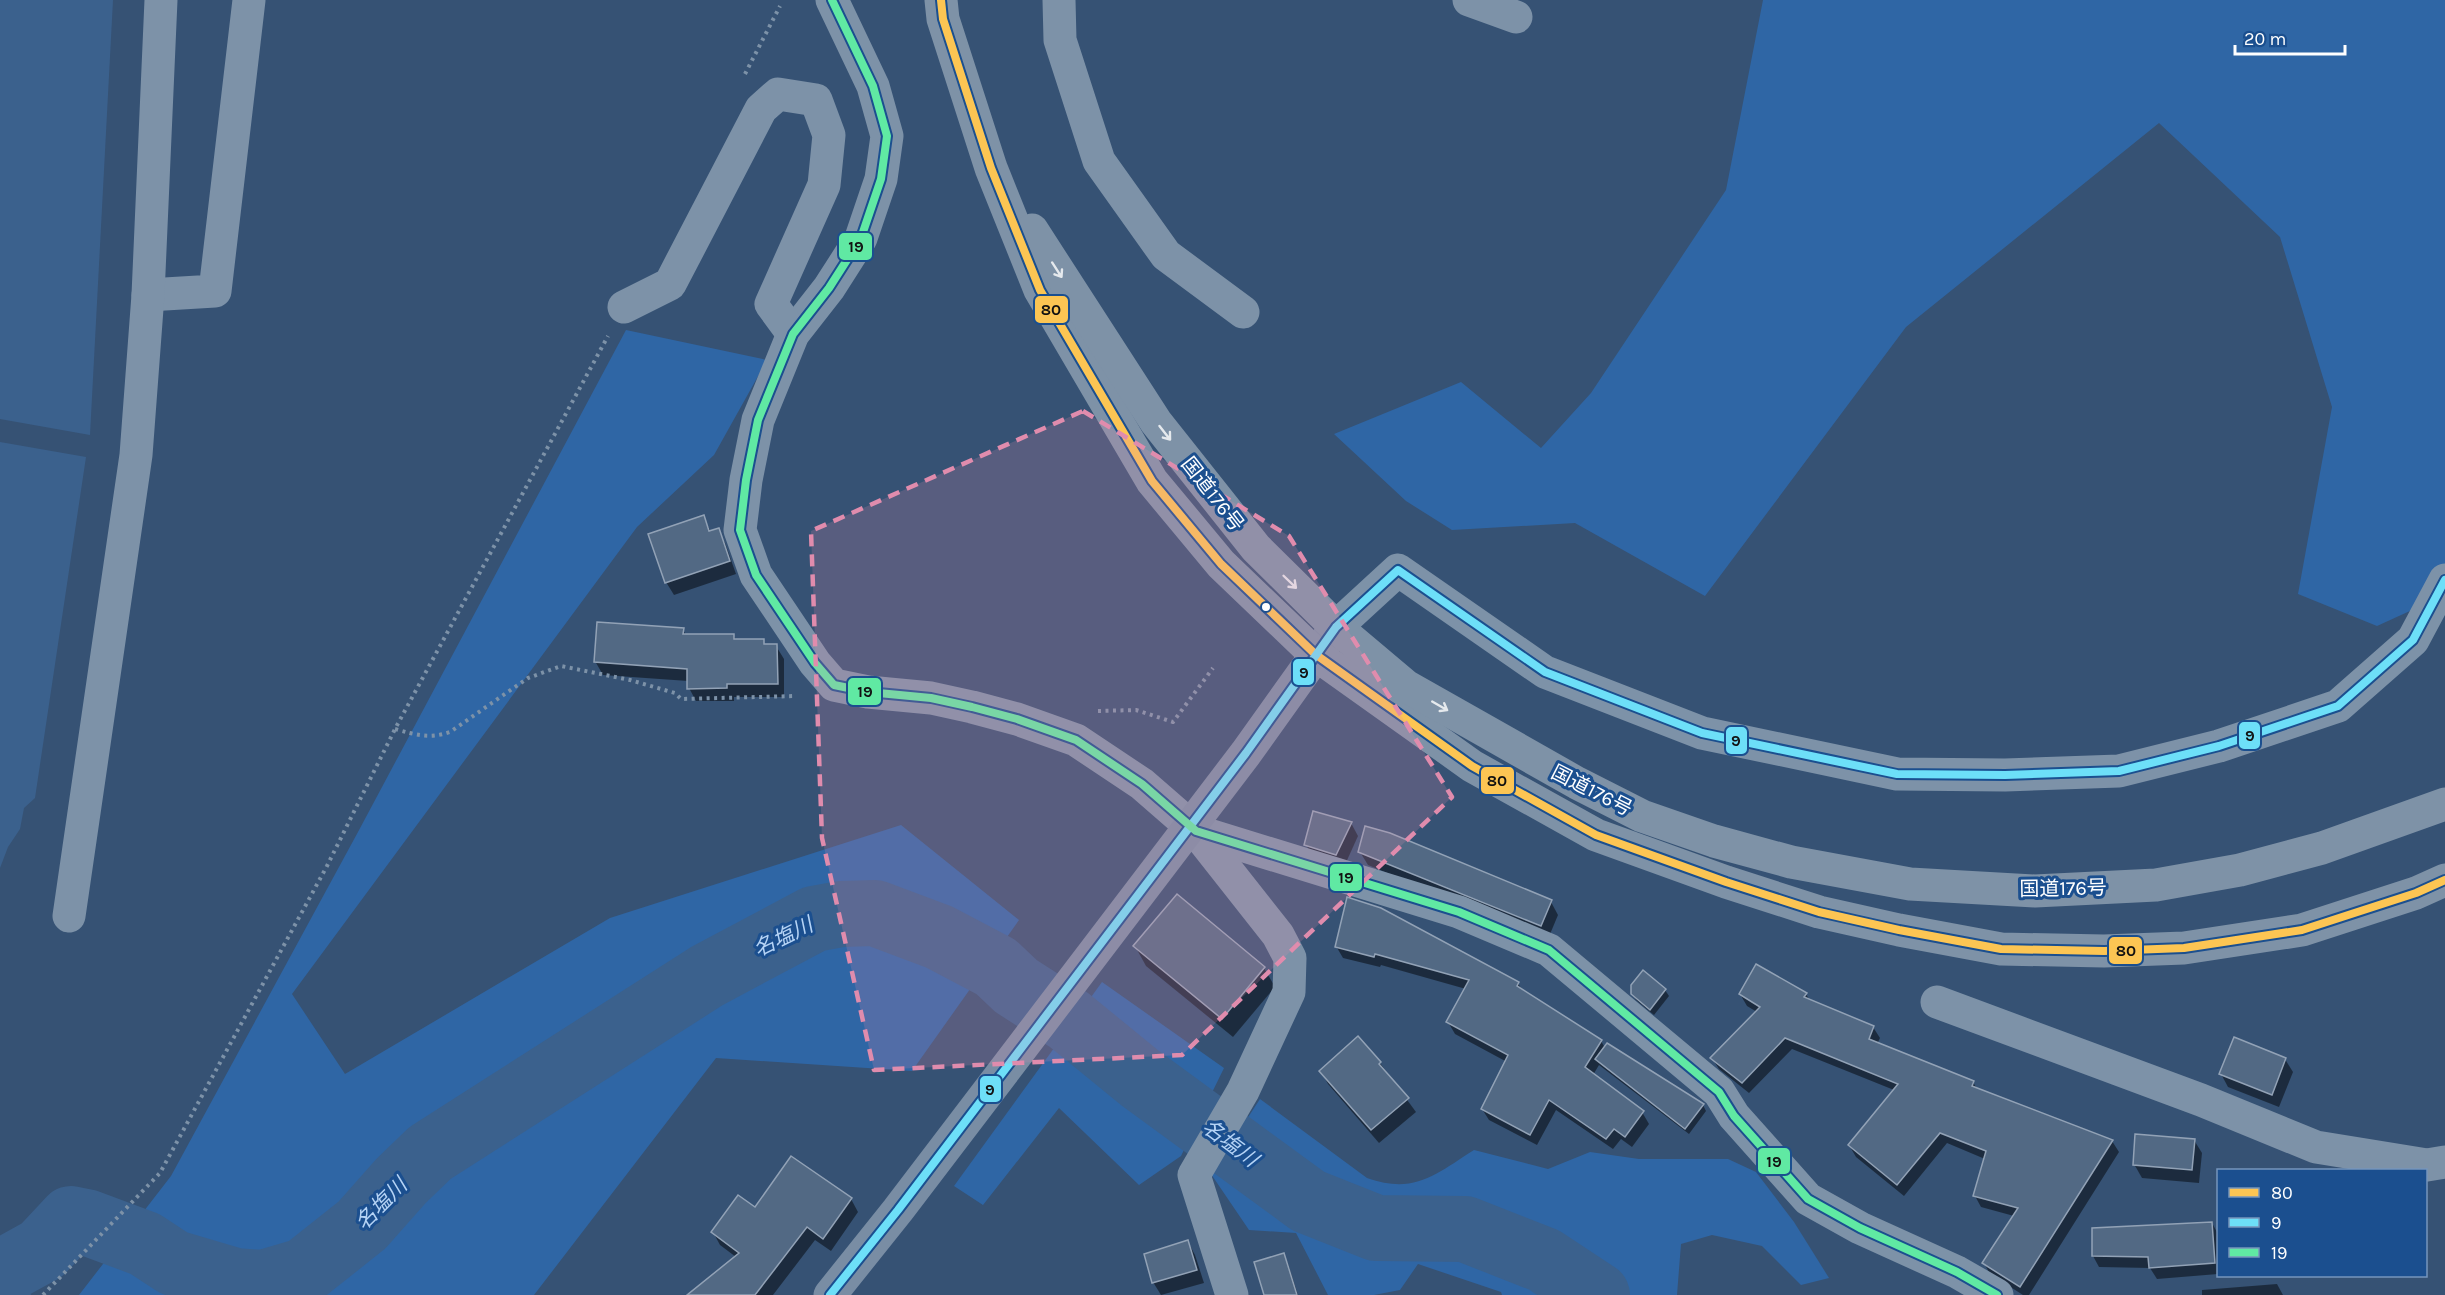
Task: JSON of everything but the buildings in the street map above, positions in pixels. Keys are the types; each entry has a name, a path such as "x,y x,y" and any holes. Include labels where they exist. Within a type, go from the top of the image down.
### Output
{"highway":[{"name":"国道176号","path":"941,0 943,20 991,168 1040,290 1152,481 1221,564 1315,654 1472,766 1596,835 1726,882 1819,912 1899,930 2001,948 2104,951 2184,948 2302,930 2416,893 2445,880"},
{"name":"国道176号","path":"991,168 1156,422 1256,548 1336,627 1406,686 1557,772 1642,816 1714,841 1791,862 1910,884 2035,891 2156,885 2240,870 2322,848 2445,804"}],"street":[{"path":"69,916 136,455 148,295 161,0"},
{"path":"148,295 215,291 249,0"},
{"path":"832,0 873,86 887,136 881,179 861,238 829,288 794,334 758,420 746,480 740,530 756,575 815,663 834,685 868,692 931,698 972,707 1017,718 1076,740 1142,784 1196,831 1278,935 1290,958 1289,992 1243,1091 1194,1175 1232,1295"},
{"path":"1059,0 1060,40 1099,161 1166,255 1243,312"},
{"path":"1469,0 1516,17"},
{"path":"624,307 670,284 761,109 778,94 816,100 830,135 824,185 771,304 794,334"},
{"path":"830,1295 898,1210 1246,753 1336,627 1398,570 1545,672 1702,733 1897,774 2005,775 2119,771 2219,746 2338,706 2414,640 2445,580"},
{"path":"1196,831 1459,912 1549,950 1719,1092 1734,1116 1808,1199 1860,1228 1957,1272 1997,1295"},
{"path":"1937,1002 2201,1100 2316,1147 2427,1165 2445,1162"}],"path":[{"path":"743,78 780,6"},
{"path":"42,1295 160,1173 327,866 395,729 624,307"},
{"path":"395,729 420,737 436,737 450,732 528,678 561,666 641,683 675,693 681,699 806,696"},
{"path":"1092,712 1136,710 1173,722 1213,668"}],"highlighted area":[{"path":"1083,411 1289,536 1452,797 1182,1055 874,1070 822,838 811,531"}],"shaded area":[{"path":"0,0 113,0 90,435 0,419"},
{"path":"1763,0 2445,0 2445,595 2377,626 2298,594 2332,407 2280,237 2159,123 1906,327 1705,596 1575,523 1452,530 1406,501 1334,434 1461,382 1541,448 1591,393 1726,190"},
{"path":"626,330 767,360 714,455 637,527 292,994 345,1074 610,918 901,825 1019,920 912,1071 716,1058 534,1295 79,1295 171,1176"},
{"path":"0,442 86,457 35,798 24,808 20,829 8,847 0,868"},
{"path":"1102,982 1224,1068 1181,1156 1139,1185 1059,1108 983,1205 954,1186"},
{"path":"1260,1099 1367,1178 1384,1183 1412,1183 1424,1179 1474,1150 1548,1169 1590,1152 1639,1159 1728,1159 1756,1172 1794,1222 1829,1278 1801,1285 1762,1246 1712,1235 1681,1244 1677,1295 1502,1295 1501,1292 1418,1264 1400,1290 1374,1295 1328,1295 1296,1233 1249,1230 1211,1174"}],"waterway":[{"name":"名塩川","path":"0,1280 11,1267 42,1250 71,1219 86,1222 145,1244 174,1263 235,1281 263,1283 304,1271 362,1225 401,1181 430,1153 707,976 814,919 841,914 875,913 939,937 996,967 1016,986 1069,1020 1140,1078 1308,1201 1376,1228 1465,1229 1544,1260 1597,1295"}],"transit line":[{"name":"19","path":"832,0 873,86 887,136 881,179 861,238 829,288 793,334 758,420 746,480 740,530 756,575 815,663 834,685 868,692 931,698 972,707 1017,719 1076,740 1142,784 1196,831 1459,912 1549,950 1719,1092 1734,1116 1808,1199 1860,1228 1957,1272 1997,1295"},
{"name":"80","path":"941,0 943,19 991,168 1040,290 1152,481 1221,564 1315,654 1472,766 1596,835 1726,882 1819,912 2001,949 2104,951 2184,948 2302,930 2416,893 2445,880"},
{"name":"9","path":"830,1295 898,1210 1246,753 1336,627 1398,570 1545,672 1702,733 1897,774 2005,775 2119,771 2219,746 2338,706 2413,640 2445,580"}]}
